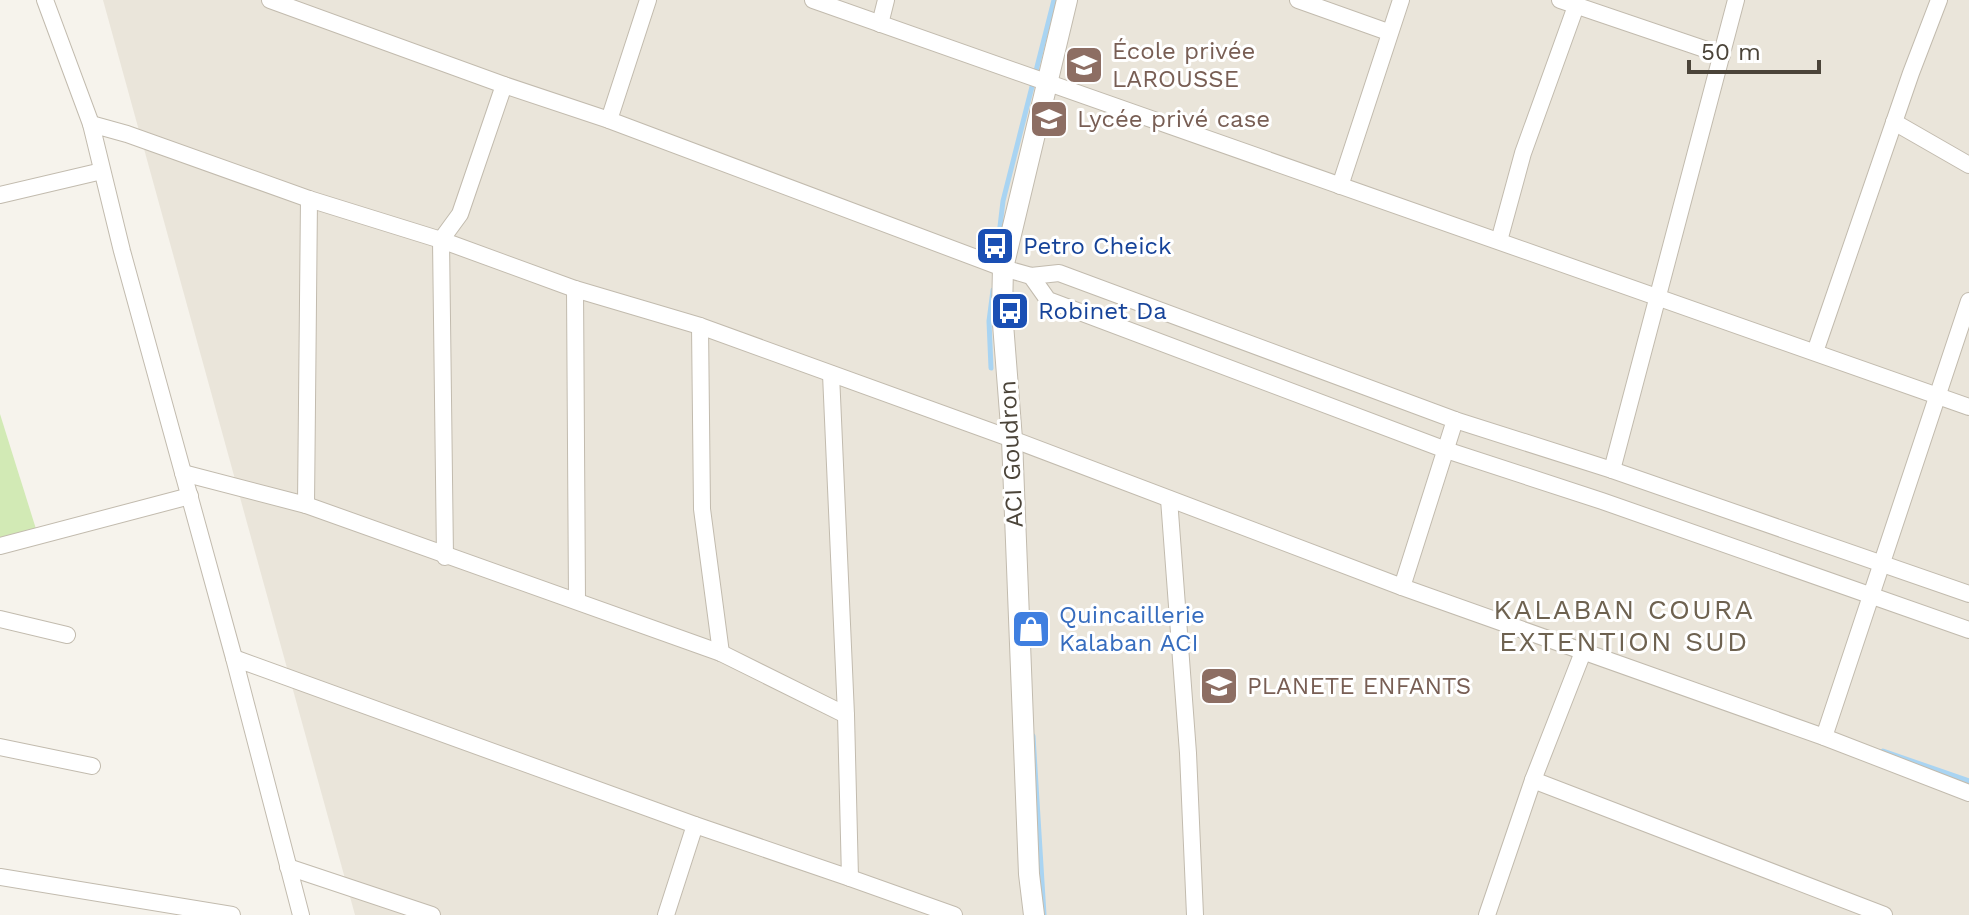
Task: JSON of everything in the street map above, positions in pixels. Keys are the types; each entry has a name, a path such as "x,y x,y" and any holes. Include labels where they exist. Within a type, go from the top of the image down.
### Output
{"street":[{"path":"45,0 91,124 301,915"},
{"path":"270,0 293,4 1003,268 1031,276 1059,273 1455,420 1612,470 1969,594"},
{"path":"609,120 648,0"},
{"path":"813,0 1969,407"},
{"path":"880,24 886,0"},
{"name":"ACI Goudron","path":"1034,915 1029,874 1012,439 1002,311 1003,268 1067,0"},
{"path":"1298,0 1388,32"},
{"path":"1340,186 1401,0"},
{"path":"1612,470 1736,0"},
{"path":"1815,352 1939,0"},
{"path":"1499,241 1568,3 1722,55"},
{"path":"445,557 441,240 460,214 504,85"},
{"path":"1894,122 1969,165"},
{"path":"91,124 309,199 441,240 575,289 700,326 1012,439 1402,587 1824,737 1969,793"},
{"path":"0,195 102,171"},
{"path":"306,505 309,199"},
{"path":"1031,276 1048,300 1446,450 1602,501 1969,630"},
{"path":"575,289 577,600"},
{"path":"1824,737 1969,301"},
{"path":"700,326 702,509 721,653"},
{"path":"831,374 850,878"},
{"path":"1402,587 1455,420"},
{"path":"183,473 306,505 445,557 577,600 721,653 846,715"},
{"path":"0,546 190,496"},
{"path":"1169,499 1188,753 1195,915"},
{"path":"0,619 67,635"},
{"path":"1487,915 1533,780 1583,652"},
{"path":"234,658 954,915"},
{"path":"0,747 92,766"},
{"path":"1533,780 1884,915"},
{"path":"666,915 695,825"},
{"path":"288,867 432,915"},
{"path":"0,877 232,915"}],"shaded area":[{"path":"103,0 1969,0 1969,915 355,915"}],"green space":[{"path":"0,414 36,529 0,540"}],"waterway":[{"path":"997,252 1003,201 1054,0"},
{"path":"991,368 989,321 993,290"},
{"path":"1033,736 1044,915"},
{"path":"1883,751 1969,781"}],"place":[{"name":"École privée LAROUSSE","path":"1084,65"},
{"name":"Lycée privé case","path":"1049,119"},
{"name":"Petro Cheick","path":"995,246"},
{"name":"Robinet Da","path":"1010,311"},
{"name":"Quincaillerie Kalaban ACI","path":"1031,629"},
{"name":"PLANETE ENFANTS","path":"1219,686"}],"district":[{"name":"KALABAN COURA EXTENTION SUD","path":"1624,625"}]}
